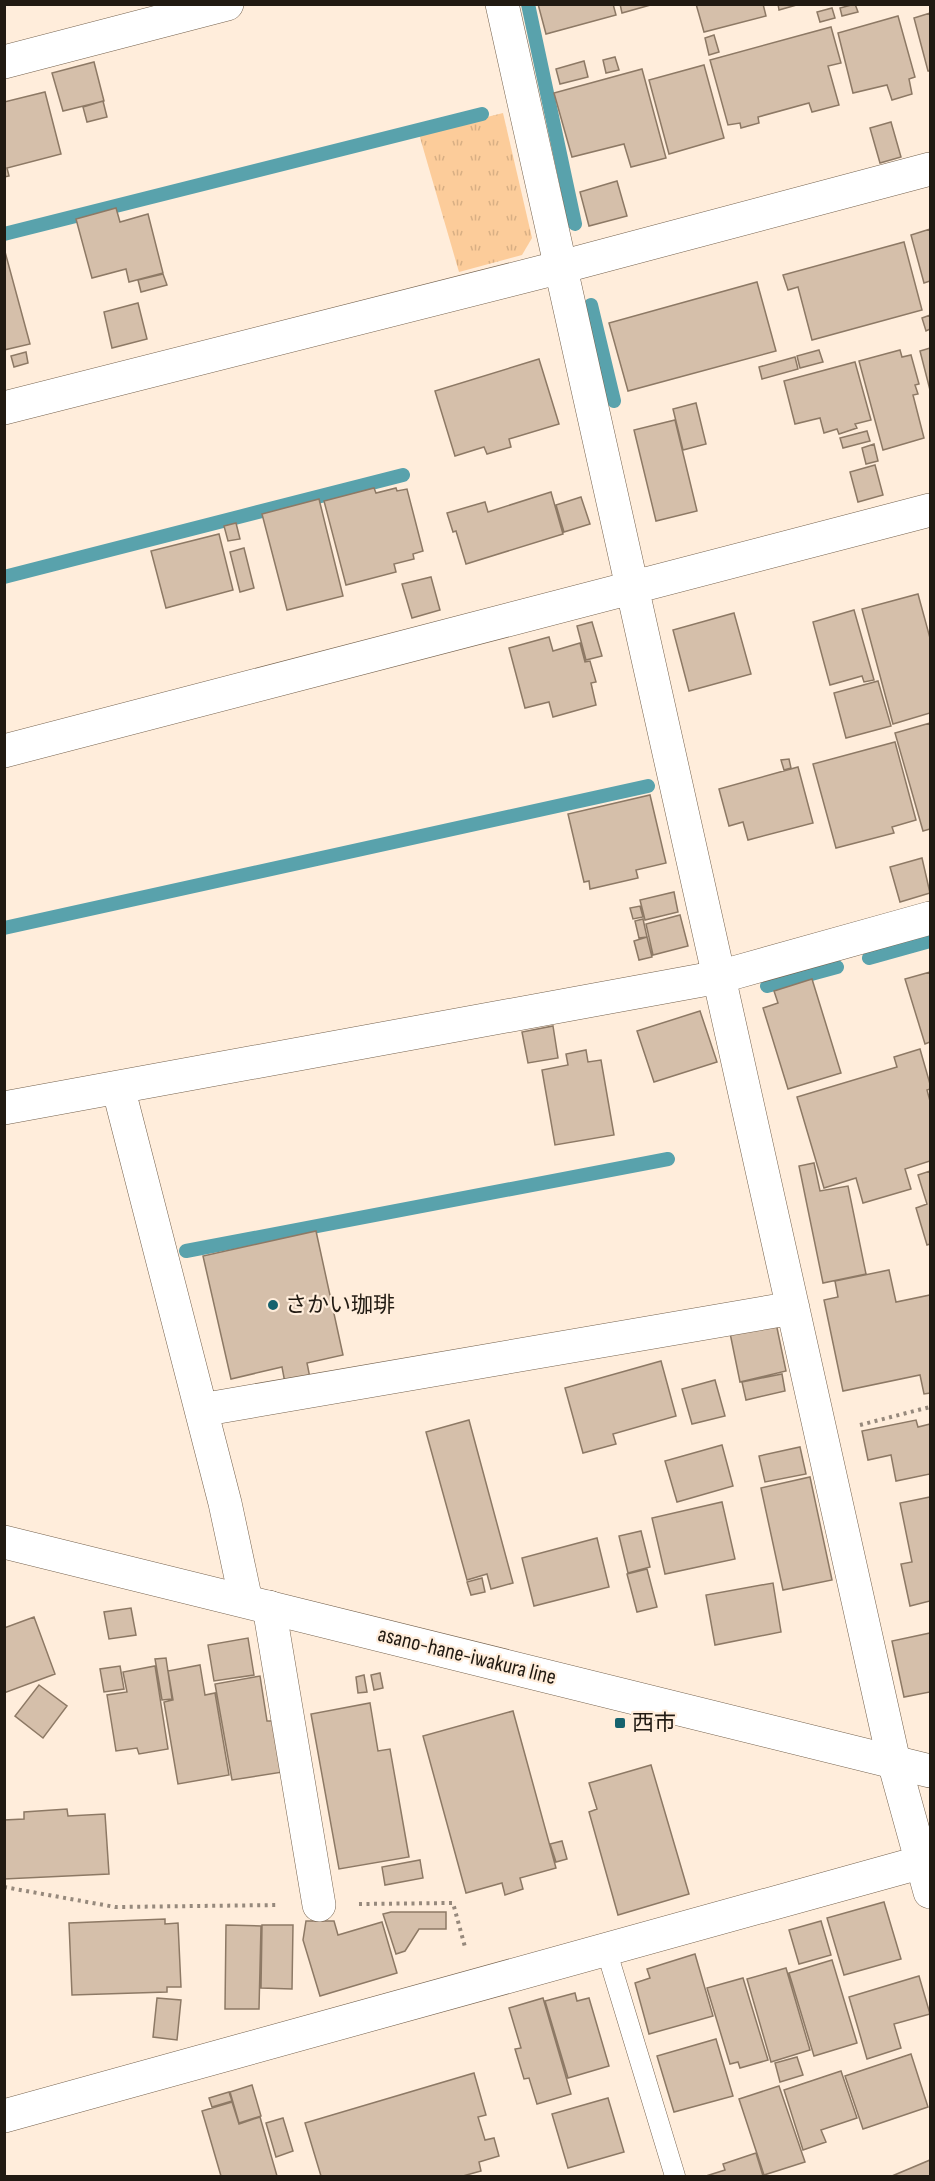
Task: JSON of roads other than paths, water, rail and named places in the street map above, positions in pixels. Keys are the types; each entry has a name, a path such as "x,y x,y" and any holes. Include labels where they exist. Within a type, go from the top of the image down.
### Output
{"street":[{"path":"4,62 227,4"},
{"path":"4,2116 606,1949 928,1870 894,1762 502,4"},
{"path":"4,408 561,267 930,169"},
{"path":"4,751 930,510"},
{"path":"4,1108 719,977 930,918"},
{"path":"118,1087 225,1503 258,1604 319,1905"},
{"path":"201,1410 793,1308"},
{"name":"asano-hane-iwakura line","path":"4,1542 930,1771"}],"lane":[{"path":"606,1949 675,2176"}],"waterway":[{"path":"528,4 575,224"},
{"path":"4,234 482,114"},
{"path":"591,305 614,401"},
{"path":"4,577 403,475"},
{"path":"4,928 648,786"},
{"path":"869,958 930,941"},
{"path":"767,986 837,967"},
{"path":"186,1251 668,1159"}],"place":[{"name":"さかい珈琲","path":"273,1305"},
{"name":"西市","path":"620,1723"}]}
